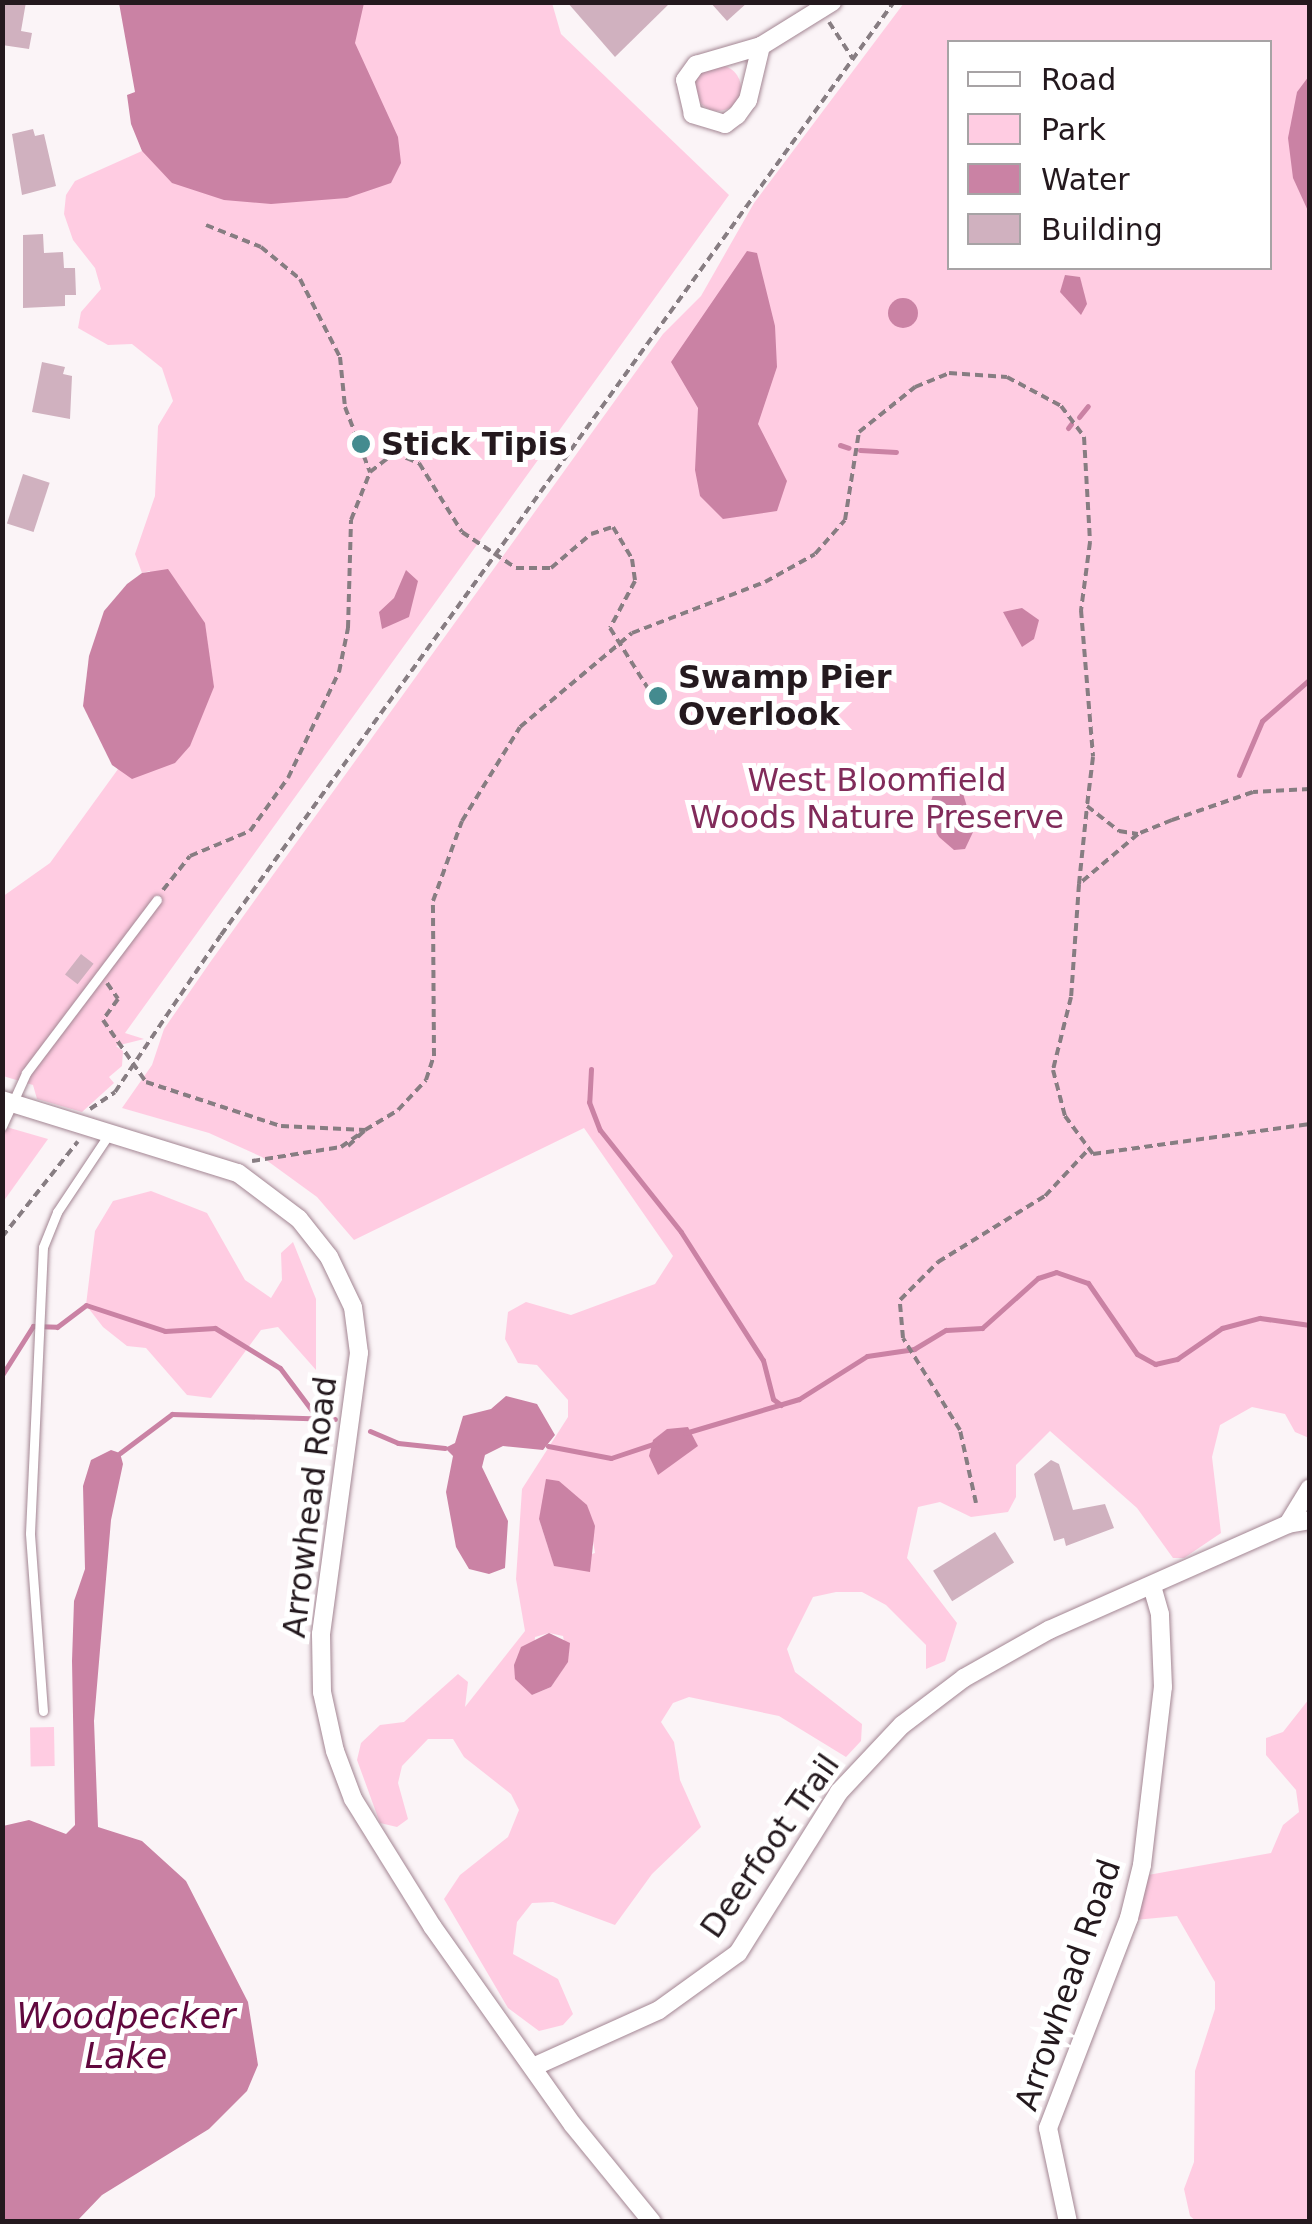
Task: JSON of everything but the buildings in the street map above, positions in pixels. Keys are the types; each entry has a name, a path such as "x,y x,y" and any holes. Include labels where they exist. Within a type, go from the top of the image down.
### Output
{"street":[{"path":"760,46 748,100 738,115 725,124 693,114 684,80 696,65 760,46 827,7"},
{"name":"Arrowhead Road","path":"8,1101 238,1174 314,1237 354,1308 359,1353 320,1634 322,1692 335,1751 383,1853 533,2067 652,2222"},
{"path":"1288,1524 1310,1488"},
{"name":"Deerfoot Trail","path":"533,2067 660,2010 738,1953 839,1792 929,1703 1000,1656 1288,1524 1310,1520"},
{"name":"Arrowhead Road","path":"1068,2222 1048,2128 1129,1918 1142,1865 1162,1687 1160,1614 1152,1588"}],"lane":[{"path":"2,1126 8,1101 26,1074 157,900"},
{"path":"43,1711 30,1533 43,1246 57,1212 110,1132"}],"path":[{"path":"86,1112 110,1098 494,555 894,2"},
{"path":"827,7 853,59"},
{"path":"206,225 261,247 300,280 340,357 345,406 370,472"},
{"path":"238,1174 267,1154 342,1147 398,1110 426,1080 436,1028 433,901 462,821 537,706 618,642 663,617 790,571 838,534 849,506 855,440 884,408 949,373 1006,376 1061,406 1078,427 1088,454 1090,542 1081,610 1092,758 1071,997 1053,1070 1066,1116 1086,1152"},
{"path":"157,900 190,856 250,831 288,778 339,672 348,628 348,536 370,472 394,453 411,457 450,518 516,568 551,568 610,525 635,570 634,586 612,620 618,642 654,698"},
{"path":"1079,884 1138,834 1253,792 1310,789"},
{"path":"1086,806 1119,831 1138,834"},
{"path":"105,970 118,999 102,1020 114,1043 124,1048 142,1048"},
{"path":"124,1048 132,1067 146,1082 280,1126 364,1130"},
{"path":"976,1503 960,1430 904,1338 900,1300 912,1284 1046,1196 1086,1152 1272,1134 1310,1124"},
{"path":"2,1237 80,1136"}],"green space":[{"path":"248,3 552,3 561,34 729,195 125,1033 144,1039 116,1046 123,1051 122,1066 109,1077 114,1083 82,1112 37,1099 33,1085 3,1076 2,897 50,863 142,736 150,571 142,573 135,554 155,496 158,426 173,401 162,368 132,344 108,345 78,328 81,312 101,289 95,268 73,240 64,214 66,195 75,181 142,151 202,191"},
{"name":"West Bloomfield Woods Nature Preserve","path":"904,3 1309,3 1309,1438 1295,1432 1285,1414 1252,1407 1220,1425 1212,1457 1221,1533 1184,1558 1173,1558 1137,1508 1050,1431 1016,1465 1016,1497 1008,1512 971,1517 940,1502 918,1507 907,1558 957,1623 945,1661 926,1669 926,1645 886,1605 862,1592 836,1592 813,1597 787,1649 795,1672 862,1724 861,1741 846,1757 779,1716 689,1697 673,1703 661,1722 674,1742 680,1780 701,1827 652,1874 615,1925 553,1902 532,1903 517,1922 513,1954 558,1979 573,2014 563,2025 539,2031 508,2008 444,1899 460,1875 508,1837 519,1810 511,1794 464,1757 453,1739 428,1739 402,1766 398,1783 408,1819 397,1827 380,1823 357,1760 361,1743 380,1725 404,1722 458,1674 468,1682 465,1707 525,1631 516,1579 522,1489 568,1417 568,1400 537,1365 518,1363 505,1339 508,1312 526,1302 571,1315 655,1284 673,1256 584,1128 354,1240 317,1197 262,1157 209,1133 122,1108 152,1065 164,1029 211,961 663,334 701,296 754,203","holes":["587,1505 595,1553 554,1565 539,1519","549,1633 563,1636 568,1661 551,1687 532,1695 535,1637"]},
{"path":"718,65 735,71 741,88 735,105 718,111 701,105 695,88 701,71"},
{"path":"3,1126 48,1139 3,1202"},
{"path":"151,1191 207,1213 245,1280 271,1298 282,1280 281,1253 293,1242 316,1299 316,1370 278,1327 261,1330 211,1398 187,1395 146,1348 127,1346 103,1327 86,1305 95,1231 113,1201"},
{"path":"1309,1699 1309,2221 1197,2222 1190,2216 1184,2189 1194,2162 1195,2071 1215,2009 1215,1982 1177,1916 1135,1920 1148,1875 1271,1853 1283,1825 1299,1812 1296,1790 1266,1755 1266,1738 1283,1732"},
{"path":"30,1727 54,1727 55,1766 31,1766"}],"water":[{"path":"119,3 364,3 355,43 398,137 401,163 391,183 347,198 271,204 224,200 172,183 142,151 131,124 127,95 135,92"},
{"path":"1309,76 1309,213 1293,178 1288,138 1297,92"},
{"path":"747,251 757,253 775,326 777,367 758,424 787,481 777,511 723,519 700,496 695,470 698,408 671,362"},
{"path":"1065,275 1080,277 1087,304 1081,315 1060,292"},
{"path":"903,298 917,307 918,313 909,327 903,328 889,319 888,313 897,299"},
{"path":"168,569 205,623 214,687 190,746 175,763 132,779 112,765 83,706 89,656 104,611 127,584 142,573"},
{"path":"406,570 418,581 409,617 382,629 379,612 394,598"},
{"path":"1022,608 1039,620 1034,639 1022,647 1003,612"},
{"path":"947,777 961,787 974,830 965,849 954,850 939,837 926,816 937,783"},
{"path":"506,1396 537,1404 555,1435 543,1450 503,1446 485,1455 482,1467 508,1521 505,1568 489,1574 469,1569 456,1547 446,1492 453,1456 445,1448 455,1443 463,1416 491,1409"},
{"path":"688,1427 698,1446 658,1475 649,1456 653,1440 667,1429"},
{"name":"Woodpecker Lake","path":"111,1450 120,1453 123,1464 111,1520 94,1721 98,1827 142,1841 186,1881 248,2002 258,2065 247,2091 209,2129 102,2195 77,2221 3,2221 3,1826 29,1820 66,1834 75,1825 72,1661 74,1601 85,1569 83,1486 91,1460"},
{"path":"546,1479 559,1481 587,1505 595,1526 590,1572 554,1566 539,1519"},
{"path":"549,1633 570,1643 568,1662 551,1687 532,1695 515,1679 514,1665 521,1647"}],"waterway":[{"path":"1079,417 1088,406"},
{"path":"1068,428 1071,424"},
{"path":"840,445 849,448"},
{"path":"860,450 896,452"},
{"path":"1239,775 1262,721 1310,679"},
{"path":"591,1069 589,1102 600,1130 681,1232 763,1360 773,1399 781,1405"},
{"path":"685,1433 799,1399 867,1356 914,1349 946,1330 982,1328 1038,1278 1056,1272 1088,1283 1137,1354 1155,1364 1177,1359 1222,1328 1260,1318 1310,1325"},
{"path":"2,1375 33,1326 57,1327 86,1305 165,1331 215,1328 280,1368 316,1416"},
{"path":"120,1453 172,1414 335,1419"},
{"path":"370,1431 398,1443 445,1448"},
{"path":"548,1446 611,1458 656,1443"}],"place":[{"name":"Stick Tipis","path":"361,444"},
{"name":"Swamp Pier Overlook","path":"658,696"}]}
